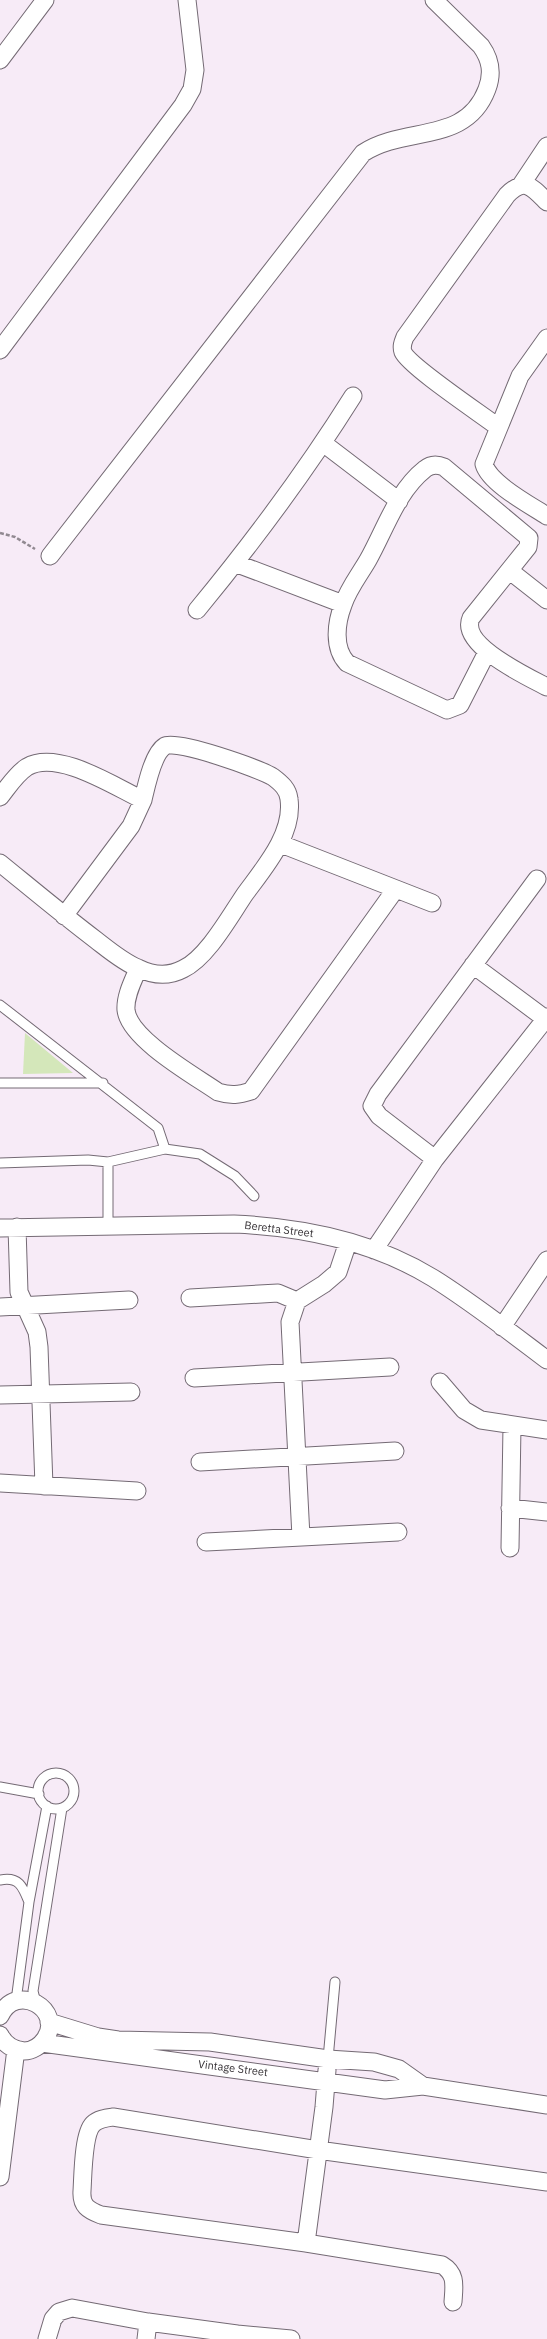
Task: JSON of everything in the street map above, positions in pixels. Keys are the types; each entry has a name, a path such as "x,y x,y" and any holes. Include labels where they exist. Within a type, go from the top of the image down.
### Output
{"street":[{"path":"0,60 46,0"},
{"path":"0,350 183,105 192,89 195,70 187,0"},
{"path":"50,556 362,153 391,140 454,126 474,111 484,97 491,78 487,54 434,0"},
{"path":"498,427 415,365 403,352 402,346 405,337 507,195 521,185 547,146"},
{"path":"521,185 534,189 547,202"},
{"path":"547,338 520,376 486,457 486,469 494,480 547,516"},
{"path":"197,610 235,563 323,443 353,396"},
{"path":"323,443 399,501"},
{"path":"487,652 460,705 447,710 347,663 339,652 337,636 343,604 399,501 415,478 426,468 435,464 444,467 529,538 528,547 468,624 473,636 487,652 547,688"},
{"path":"235,563 343,604"},
{"path":"510,571 547,600"},
{"path":"0,863 64,916 138,969 158,974 171,974 185,969 209,946 281,844 289,810 289,799 282,784 271,776 203,750 174,743 165,746 159,752 143,800 131,826 64,916"},
{"path":"0,797 13,780 28,767 55,762 75,768 143,800"},
{"path":"281,844 395,890 432,903"},
{"path":"435,1159 379,1116 372,1106 378,1094 536,879"},
{"path":"138,969 126,1000 126,1011 130,1023 155,1047 218,1092 228,1095 240,1095 251,1090 395,890"},
{"path":"374,1250 435,1159 547,1019 474,965"},
{"name":"Beretta Street","path":"0,1228 267,1226 303,1230 374,1250 433,1278 547,1360"},
{"path":"17,1227 19,1292 37,1332 44,1486"},
{"path":"301,1537 290,1322 297,1301 324,1284 338,1272 348,1242"},
{"path":"502,1327 547,1260"},
{"path":"190,1298 278,1293 297,1301"},
{"path":"0,1307 129,1300"},
{"path":"194,1378 390,1367"},
{"path":"440,1382 464,1410 472,1416 481,1420 512,1426 547,1430"},
{"path":"0,1395 131,1392"},
{"path":"510,1548 512,1426"},
{"path":"200,1462 395,1451"},
{"path":"0,1483 137,1491"},
{"path":"510,1508 547,1512"},
{"path":"206,1542 398,1532"},
{"path":"0,2016 8,2005 16,2001 24,2000 36,2003 46,2012 49,2022 47,2036 42,2043 28,2051 16,2049 5,2042 0,2035"},
{"name":"Vintage Street","path":"49,2022 98,2037 111,2039 210,2042 328,2058 374,2062 399,2069 423,2086"},
{"name":"Vintage Street","path":"42,2043 327,2080 385,2090 423,2086 547,2105"},
{"path":"0,2177 16,2049"},
{"path":"306,2243 327,2080 328,2058"},
{"path":"453,2302 454,2280 449,2269 442,2265 306,2243 101,2215 88,2210 81,2199 88,2134 92,2125 100,2119 113,2117 318,2150 547,2182"},
{"path":"47,2339 53,2319 58,2312 72,2308 237,2336 291,2339"},
{"path":"146,2339 148,2322"}],"lane":[{"path":"0,1005 103,1083 158,1128 165,1149"},
{"path":"0,1083 103,1083"},
{"path":"0,1163 88,1160 108,1162 165,1149 200,1154 235,1176 254,1196"},
{"path":"108,1162 108,1226"},
{"path":"56,1774 66,1776 73,1784 74,1795 68,1804 62,1808 47,1806 40,1799 40,1783 47,1776 56,1774"},
{"path":"0,1786 39,1794"},
{"path":"16,2001 29,1902 47,1806"},
{"path":"36,2003 33,1991 62,1808"},
{"path":"0,1880 10,1878 19,1883 29,1902"},
{"path":"328,2058 335,1982"}],"path":[{"path":"0,533 15,537 32,548 50,556"}],"green space":[{"path":"25,1033 73,1073 23,1074"}]}
